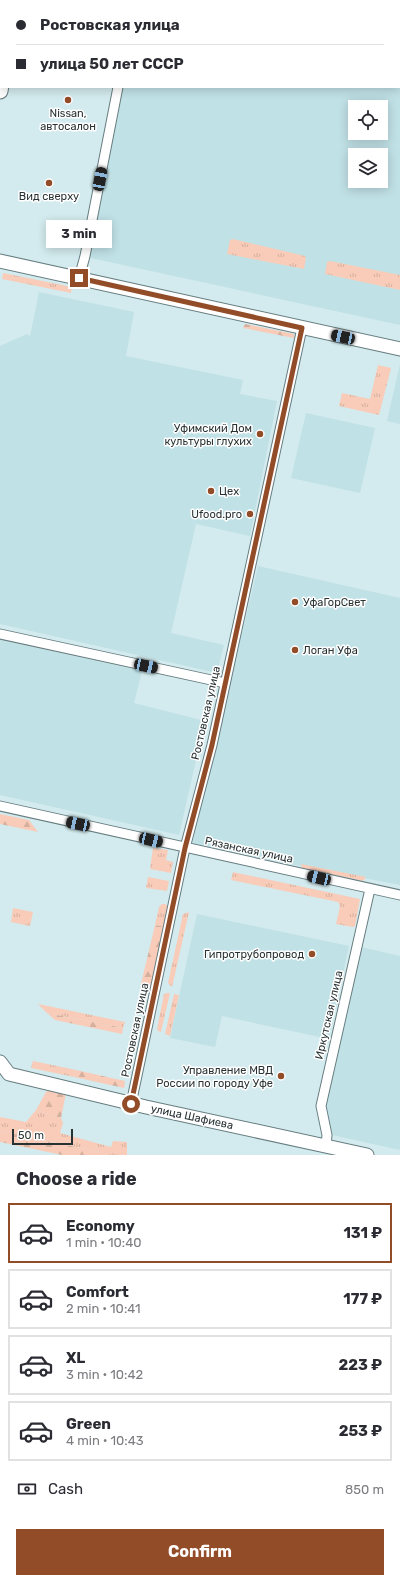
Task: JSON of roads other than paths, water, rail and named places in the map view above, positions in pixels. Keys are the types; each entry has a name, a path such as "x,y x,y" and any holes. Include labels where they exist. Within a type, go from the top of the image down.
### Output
{"main road":[{"path":"0,261 400,349"},
{"name":"улица Шафиева","path":"0,1062 9,1074 131,1104 367,1155"}],"street":[{"path":"79,278 85,256 118,88"},
{"name":"Ростовская улица","path":"131,1104 185,848 212,745 226,683 302,328"},
{"path":"0,634 226,683"},
{"name":"Рязанская улица","path":"0,806 400,896"},
{"name":"Иркутская улица","path":"326,1146 327,1135 321,1106 370,889"}],"place":[{"name":"Nissan, автосалон","path":"68,100"},
{"name":"Вид сверху","path":"49,183"},
{"name":"Уфимский Дом культуры глухих","path":"260,434"},
{"name":"Цех","path":"211,491"},
{"name":"Ufood.pro","path":"250,514"},
{"name":"УфаГорСвет","path":"295,602"},
{"name":"Логан Уфа","path":"295,650"},
{"name":"Гипротрубопровод","path":"312,954"},
{"name":"Управление МВД России по городу Уфе","path":"281,1076"}]}
